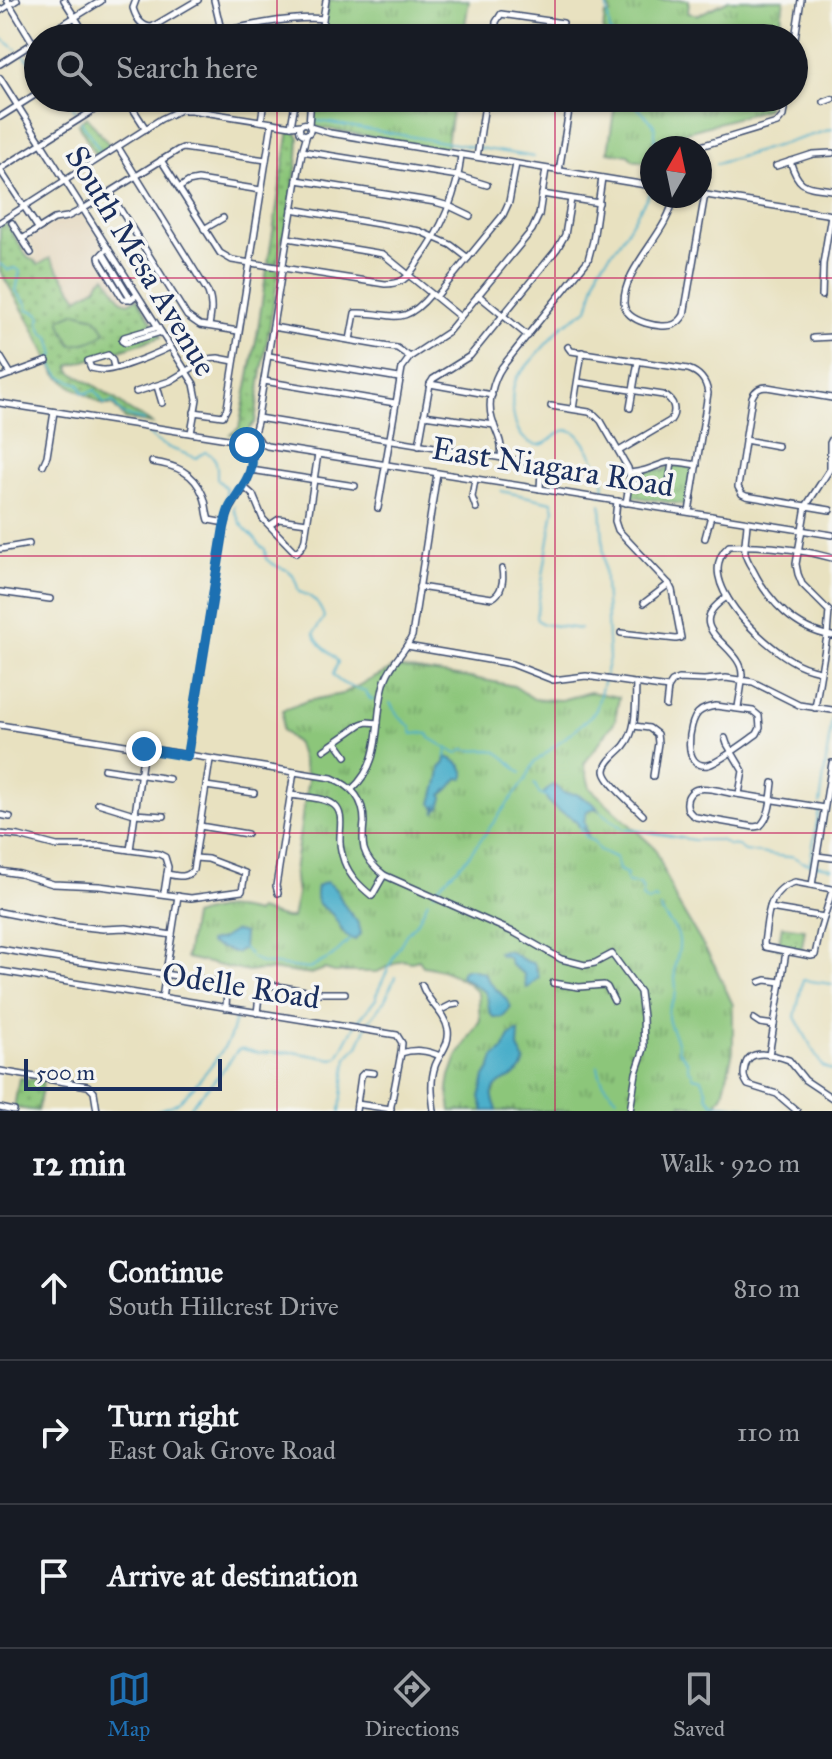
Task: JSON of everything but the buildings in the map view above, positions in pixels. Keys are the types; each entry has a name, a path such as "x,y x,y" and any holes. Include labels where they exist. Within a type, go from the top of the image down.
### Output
{"street":[{"path":"0,11 8,2 17,0"},
{"path":"64,0 79,24"},
{"path":"136,0 133,8 143,24"},
{"path":"157,24 198,0"},
{"path":"214,0 219,24"},
{"path":"322,24 326,0"},
{"path":"797,24 801,0"},
{"path":"62,24 101,1"},
{"path":"8,2 25,24"},
{"path":"496,24 499,15 505,14 563,23"},
{"path":"265,24 323,19"},
{"path":"0,64 24,48"},
{"name":"South Mesa Avenue","path":"0,78 83,209 134,297 186,372 196,391 191,433"},
{"path":"824,102 832,99"},
{"path":"0,117 24,102"},
{"path":"38,228 0,169 91,112"},
{"path":"135,112 146,129"},
{"path":"0,222 176,112"},
{"path":"214,112 640,184"},
{"path":"261,121 262,112"},
{"path":"291,126 294,112"},
{"path":"477,157 484,112"},
{"path":"559,171 569,112"},
{"path":"712,143 777,123 783,112"},
{"path":"194,412 223,416 227,408 272,123"},
{"path":"187,756 225,523 251,470 305,129"},
{"path":"118,147 208,292 212,308 209,326"},
{"path":"24,237 54,219 83,209 183,148 266,160"},
{"path":"302,149 458,176 487,185"},
{"path":"776,166 813,154 832,153"},
{"path":"161,160 225,257 385,284 400,282 409,274 435,236 449,206 461,155"},
{"path":"790,161 801,184 832,190"},
{"path":"350,340 355,313 391,317 409,314 433,295 468,258 507,208 516,164"},
{"path":"378,508 402,368 410,357 448,332 532,230 539,215 546,169"},
{"path":"501,457 502,443 490,410 499,372 588,260 602,178"},
{"path":"179,188 198,180 261,190"},
{"path":"297,180 435,202 470,216"},
{"path":"110,193 187,316 209,326 238,331"},
{"path":"542,194 599,203"},
{"path":"712,196 832,215 829,245 823,264 822,296"},
{"path":"419,445 433,379 470,356 562,242 571,199"},
{"path":"671,208 627,284 624,309 631,318 639,321 673,325 684,315 700,208"},
{"path":"292,209 410,228 435,236 468,258"},
{"path":"204,229 223,218"},
{"path":"12,223 24,237 31,253"},
{"path":"288,238 387,256 460,317"},
{"path":"106,250 99,257 100,261 123,299 134,297"},
{"path":"478,295 528,336"},
{"path":"273,327 397,348 410,357"},
{"path":"159,330 125,343 122,341 124,337 159,330"},
{"path":"813,338 832,337"},
{"path":"114,367 108,355 88,361 91,368 105,370 155,355 170,347"},
{"path":"568,347 571,351 688,369 705,381 708,393 689,512"},
{"path":"573,409 582,352"},
{"path":"0,356 11,374"},
{"path":"269,356 399,378"},
{"path":"136,392 170,381 207,359 234,361"},
{"path":"0,378 47,361"},
{"path":"630,408 638,361"},
{"path":"264,381 395,403"},
{"path":"578,382 668,397 674,406 670,421 619,451"},
{"path":"430,384 492,395"},
{"path":"157,386 162,403"},
{"path":"830,510 746,496 739,491 738,483 752,397 758,389 767,387 832,398"},
{"name":"East Niagara Road","path":"0,403 832,535"},
{"path":"551,406 595,415 630,473 626,503"},
{"path":"43,465 54,412"},
{"path":"424,415 494,425"},
{"path":"250,437 258,420"},
{"path":"258,420 533,463 541,469 540,489"},
{"path":"250,437 256,437 254,445"},
{"name":"East Niagara Road","path":"233,440 250,437"},
{"path":"815,708 829,636 829,611 802,584 796,564 806,506 831,469 832,439"},
{"path":"745,440 778,446"},
{"path":"244,487 253,495 260,513 296,553 303,545 318,454"},
{"path":"152,462 175,466 194,479 204,495 209,520 225,523"},
{"path":"667,495 672,463"},
{"path":"630,473 649,471 662,464 697,465"},
{"path":"251,470 355,486"},
{"path":"352,789 362,780 373,757 387,674 407,646 414,626 437,473"},
{"path":"475,479 472,497 476,508"},
{"path":"629,483 648,486"},
{"path":"617,501 615,521 618,530 669,584 681,638 621,633"},
{"path":"705,538 711,516"},
{"path":"270,525 279,519 307,523"},
{"path":"747,522 745,545 748,560 770,598 802,626 829,636"},
{"path":"0,549 29,544"},
{"path":"820,671 806,668 775,649 744,621 721,586 718,573 721,555 729,546 745,545 832,558"},
{"path":"419,587 492,598 500,592 502,569"},
{"path":"644,603 669,584"},
{"path":"0,592 50,599"},
{"path":"727,597 714,606 710,627 711,633 739,663 738,708"},
{"path":"407,646 512,664 553,680 586,676 668,688"},
{"path":"666,706 668,688 678,679 726,678 753,682 799,705 832,710"},
{"path":"636,683 634,726 625,745 605,770 607,778 643,815"},
{"path":"716,706 738,708 753,711 759,716 761,722 757,734 731,751 717,761 703,765 691,756 689,747 694,719 702,710 716,706"},
{"path":"324,750 361,724 378,723"},
{"path":"0,725 332,778 352,789 361,803 364,848 368,860 384,875 515,933 561,959 585,965 612,954 640,992 643,1017 644,1049 636,1073 630,1111"},
{"path":"634,726 649,728 657,734 653,776"},
{"path":"725,738 743,771 739,794"},
{"path":"336,742 346,756"},
{"path":"130,850 144,749"},
{"path":"167,874 185,876 193,870 210,760"},
{"path":"812,885 832,763"},
{"path":"104,769 169,779"},
{"path":"278,893 276,886 294,772"},
{"path":"773,783 770,799 767,818 765,823 754,827 696,817 688,809 688,796 702,788 770,799 824,808"},
{"path":"206,786 254,793"},
{"path":"290,795 326,801 338,809 345,863 356,883 372,896 384,875"},
{"path":"98,803 134,814 164,816"},
{"path":"0,815 10,817"},
{"path":"200,826 247,834"},
{"path":"0,834 57,846 101,846 159,854 165,857 168,867 164,893"},
{"path":"817,856 832,858"},
{"path":"0,871 53,884 99,886 191,898 242,891 245,873 208,859 195,858"},
{"path":"790,883 832,890 815,955 765,947 774,895 790,883"},
{"path":"162,998 178,896"},
{"path":"770,908 824,917"},
{"path":"0,912 78,927 126,928 172,935"},
{"path":"0,949 219,982 227,986 226,1008"},
{"path":"769,1055 786,952"},
{"name":"Odelle Road","path":"0,971 397,1035 401,1038 401,1053"},
{"path":"760,982 781,982"},
{"path":"553,983 579,987 604,985 614,1001"},
{"path":"257,1013 259,996 263,989 271,985 318,993 345,993"},
{"path":"422,985 424,994 446,1023 449,1034 435,1066 431,1087 434,1111"},
{"path":"439,1011 457,1004"},
{"path":"754,1019 774,1025"},
{"path":"374,1073 365,1072 361,1076 357,1107 391,1110 401,1053 413,1049 440,1056"},
{"path":"797,1111 777,1094 748,1085 744,1077 746,1061 753,1055 789,1060 805,1080 832,1098"},
{"path":"0,1071 88,1086 94,1092 97,1111"},
{"path":"0,1108 14,1111"}],"shaded area":[{"path":"82,212 137,298 88,346 28,258 37,254 28,238 55,222 71,219"}],"green space":[{"path":"329,0 469,0 465,24 325,24"},
{"path":"607,0 689,0 688,13 698,15 729,0 784,0 780,24 604,24 605,15 611,14"},
{"path":"313,112 452,112 446,150 317,127"},
{"path":"614,112 756,112 674,136 640,136 640,161 628,155 608,152"},
{"path":"87,117 111,147 96,156 78,123"},
{"path":"289,130 299,137 286,233 277,264 268,263"},
{"path":"6,223 28,258 38,265 50,258 78,298 97,287 106,276 122,301 129,303 137,298 161,337 69,366 71,372 152,424 125,419 113,405 104,405 56,374 0,271 0,227"},
{"path":"267,268 279,271 255,422 245,434 231,434 239,428"},
{"path":"76,312 95,317 105,331 102,335 86,343 72,345 60,319"},
{"path":"669,466 693,468 687,505 630,496 632,474 657,469 663,471"},
{"path":"396,667 514,686 534,699 561,700 590,692 619,697 615,721 584,764 590,788 655,848 676,900 714,964 733,1005 733,1051 723,1094 712,1111 682,1104 680,1111 451,1111 450,1076 457,1057 480,1020 478,993 460,978 423,966 419,960 402,960 377,972 334,972 325,969 304,974 263,970 248,972 186,958 193,916 231,908 292,918 297,894 294,871 308,779 297,744 282,730 283,710 307,701 342,694"},
{"path":"782,926 805,929 801,952 778,948"},
{"path":"19,1078 43,1081 38,1111 14,1108"}],"water":[{"path":"446,757 459,764 465,776 458,778 442,795 436,811 437,806 435,808 432,804 440,768"},
{"path":"552,785 564,793 576,794 593,803 601,812 594,808 587,811 584,821 588,835 574,820 550,804 544,793"},
{"path":"326,882 336,891 359,926 361,933 355,940 345,934 331,913 316,899 317,886"},
{"path":"234,931 244,933 243,948 236,953 209,944 209,942"},
{"path":"507,951 534,963 539,977 529,987 526,988 524,974 511,965 508,957 498,952"},
{"path":"465,969 484,973 508,1002 511,1007 502,1017 493,1017 484,991 461,976"},
{"path":"519,1032 518,1048 525,1061 518,1073 500,1083 493,1092 497,1111 484,1111 480,1097 485,1077 494,1057"}],"waterway":[{"path":"606,0 609,24"},
{"path":"0,37 16,49"},
{"path":"76,112 79,117"},
{"path":"642,112 654,126 655,136"},
{"path":"81,121 99,149"},
{"path":"318,121 534,157"},
{"path":"716,164 832,129"},
{"path":"601,495 603,479 576,433 566,430 539,445 526,440 520,433 513,414 514,384 563,325 588,309 599,268 620,242 640,208"},
{"path":"0,264 8,270 15,268 20,271 16,291 27,304 27,309 41,317 39,323 43,333 50,337 55,355 50,359 55,370 79,384 83,393 95,390 104,404 113,402 122,414 144,421"},
{"path":"146,431 156,441 175,450 196,458 205,452 213,457 217,479 226,488 226,496 231,501"},
{"path":"501,491 552,502 554,509 536,617 543,624 580,629"},
{"path":"434,893 467,858 526,779 534,763 596,710 609,659 601,504"},
{"path":"234,506 242,525 265,549 266,559 290,572 299,592 311,598 320,608 324,617 314,633 318,642 338,662 333,674 339,681 365,691 373,700"},
{"path":"390,703 399,717 411,727 413,734 428,734 457,754 464,749 494,751 521,773"},
{"path":"820,804 832,718"},
{"path":"446,757 447,750"},
{"path":"534,783 539,793 546,796"},
{"path":"810,863 819,810"},
{"path":"601,812 623,829 694,840 720,840 745,851 792,856 802,862 832,868"},
{"path":"581,827 580,831 599,850 616,858 619,870 627,874 628,883 640,884 643,898 649,902 655,898 657,900"},
{"path":"186,1111 238,1050 338,1057 355,1025 376,999 396,952 428,901"},
{"path":"661,908 679,940 676,993 668,1014 678,1050 687,1061 693,1077 702,1079 706,1095 713,1103 747,1107 753,1111"},
{"path":"251,957 261,963 309,969 333,956 350,939"},
{"path":"243,948 249,954"},
{"path":"340,1111 347,1058 358,1046 395,977"},
{"path":"832,984 803,980 795,1017 822,1066 832,1070"},
{"path":"154,1111 178,1102 198,1081 227,1043 238,1013"},
{"path":"598,1066 604,1084 617,1098"}],"route":[{"path":"144,749 187,756 224,527 229,509 251,470 251,452 247,445"}]}
